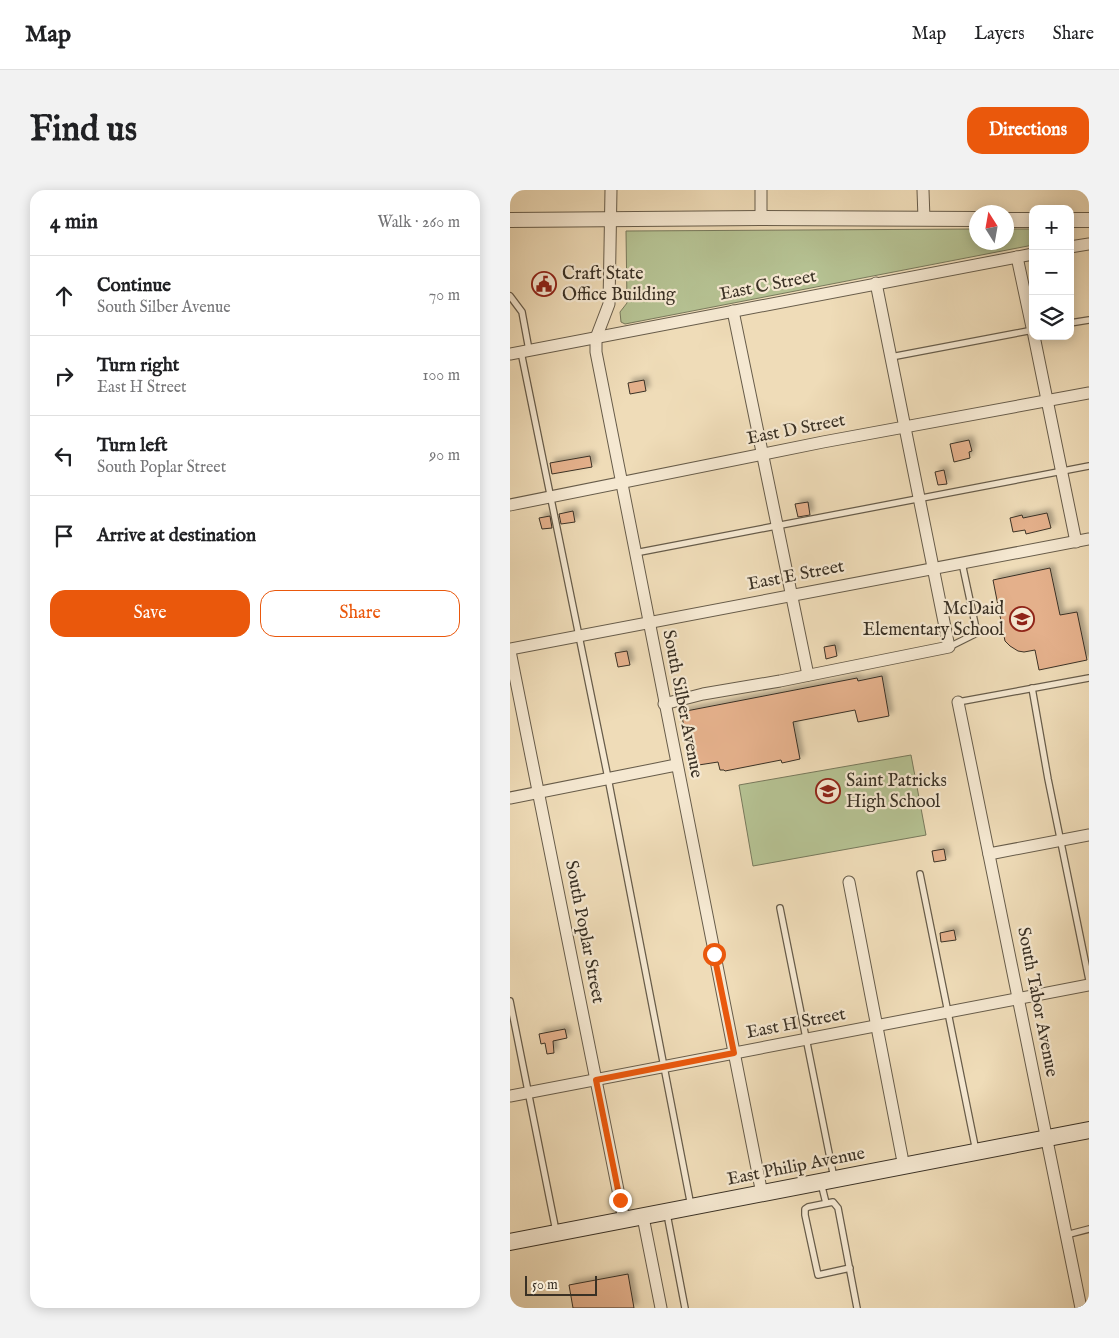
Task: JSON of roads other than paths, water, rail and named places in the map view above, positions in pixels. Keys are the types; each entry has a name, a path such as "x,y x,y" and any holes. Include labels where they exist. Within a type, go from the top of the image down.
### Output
{"main road":[{"name":"East Philip Avenue","path":"510,1242 1089,1130"}],"street":[{"name":"South Silber Avenue","path":"611,190 609,304 596,338 596,352 762,1194"},
{"path":"760,190 761,218"},
{"path":"923,190 924,219"},
{"path":"510,220 969,219"},
{"path":"1014,220 1029,220"},
{"path":"1074,220 1089,220"},
{"path":"1074,246 1089,244"},
{"name":"East C Street","path":"520,352 1029,255"},
{"path":"1017,257 1029,312"},
{"path":"664,704 703,694 949,647 876,284"},
{"path":"733,310 808,675"},
{"path":"1035,340 1076,542"},
{"name":"East D Street","path":"510,505 762,454 1089,393"},
{"name":"East E Street","path":"510,650 1089,539"},
{"name":"South Poplar Street","path":"510,650 624,1220"},
{"name":"South Tabor Avenue","path":"958,702 1081,1308"},
{"path":"510,798 676,765"},
{"path":"989,854 1089,834"},
{"path":"850,882 904,1167"},
{"name":"East H Street","path":"510,1096 1089,985"},
{"path":"643,1216 661,1308"}],"lane":[{"path":"510,296 522,312 520,352 608,778 691,1207"},
{"path":"1074,322 1089,320"},
{"path":"891,357 1029,332"},
{"path":"635,553 1089,466"},
{"path":"949,647 977,633 962,563"},
{"path":"958,702 1089,678"},
{"path":"1032,688 1089,980"},
{"path":"920,874 976,1152"},
{"path":"780,908 806,1040 828,1181 826,1203"},
{"path":"510,1001 556,1233"},
{"path":"850,1268 818,1274 805,1209 833,1202 838,1208 850,1268 857,1308"},
{"path":"666,1212 686,1308"},
{"path":"1066,1235 1089,1230"}],"place":[{"name":"Craft State Office Building","path":"544,284"},
{"name":"McDaid Elementary School","path":"1022,619"},
{"name":"Saint Patricks High School","path":"828,791"}]}
